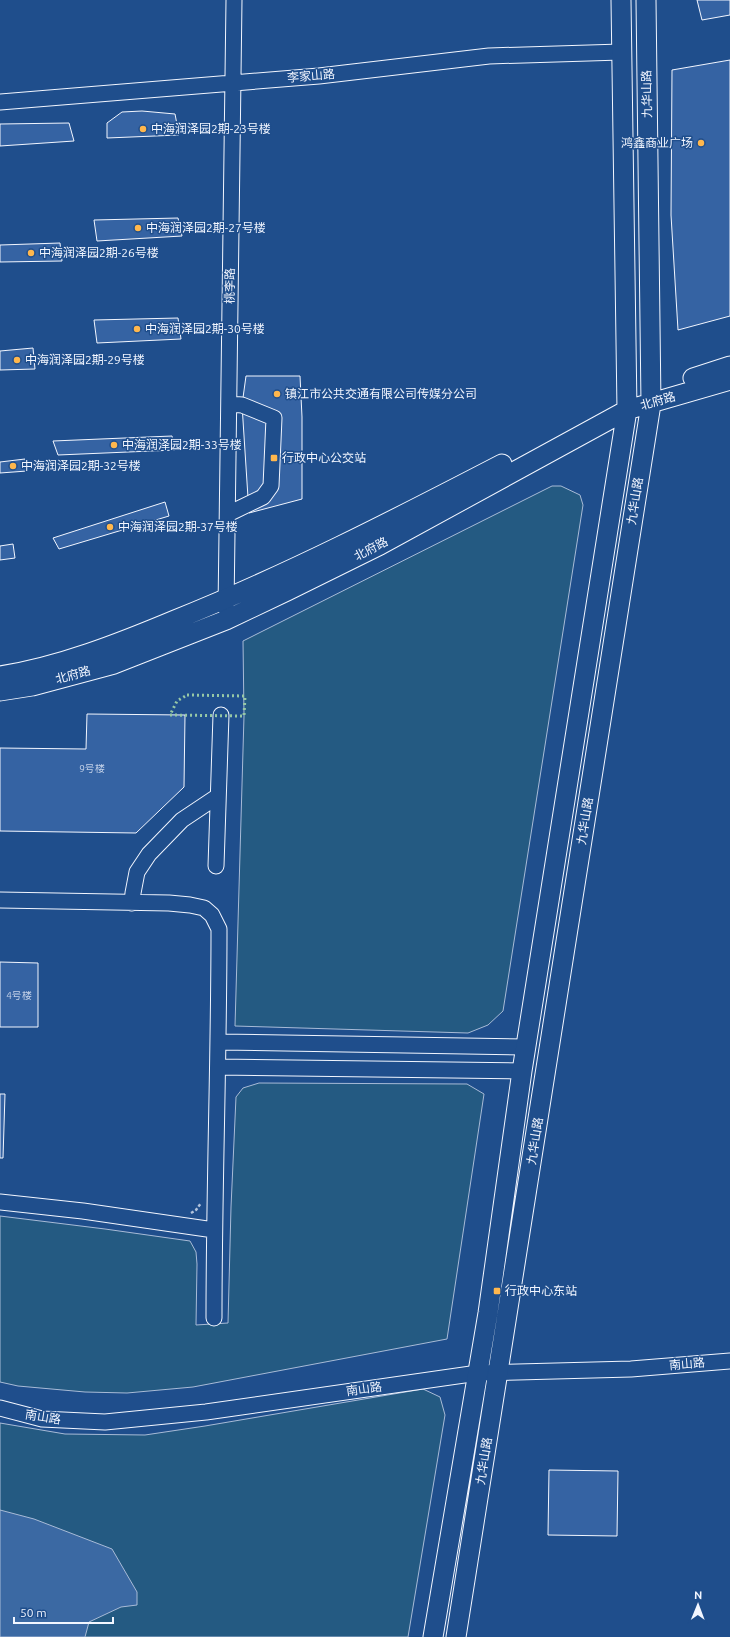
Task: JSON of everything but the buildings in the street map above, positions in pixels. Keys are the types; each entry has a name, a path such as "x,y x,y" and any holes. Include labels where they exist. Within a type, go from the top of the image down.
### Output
{"main road":[{"name":"九华山路","path":"433,1637 488,1313 522,1071 627,404 621,0"},
{"name":"九华山路","path":"456,1637 499,1372 651,397 646,0"},
{"name":"北府路","path":"651,397 730,366"},
{"name":"北府路","path":"0,676 24,672 118,644 226,600 377,529 627,404 651,397 730,380"},
{"name":"北府路","path":"0,691 32,686 114,664 226,620 380,545 627,404"}],"street":[{"name":"桃李路","path":"226,620 234,0"},
{"name":"李家山路","path":"0,102 319,76 490,56 621,52"},
{"path":"228,514 263,497 271,486 274,418 242,404 229,404"},
{"path":"216,866 221,715"},
{"path":"132,903 137,872 149,854 182,820 218,796"},
{"path":"0,900 169,903 204,908 212,915 219,929 219,1042 214,1230 214,1318"},
{"path":"219,1042 526,1047"},
{"path":"218,1067 522,1071"},
{"path":"0,1202 84,1211 214,1230"},
{"name":"南山路","path":"0,1408 42,1419 105,1422 206,1412 478,1373 631,1369 730,1361"}],"path":[{"path":"184,1215 196,1210 203,1200"}],"shaded area":[{"path":"552,486 561,486 580,495 583,505 503,1011 488,1025 468,1033 235,1026 244,716 243,641"},
{"path":"259,1083 467,1084 484,1094 447,1339 193,1387 127,1393 85,1392 18,1386 0,1382 0,1216 190,1241 196,1252 197,1264 196,1325 228,1323 236,1097 243,1088"},
{"path":"423,1389 440,1397 445,1415 408,1637 0,1637 0,1423 65,1434 145,1435"},
{"path":"0,1510 34,1519 112,1549 137,1592 137,1605 121,1607 89,1622 85,1637 0,1637"}],"hedge":[{"path":"187,695 245,696 244,716 170,715 177,701 187,695"}],"place":[{"name":"中海润泽园2期-23号楼","path":"143,129"},
{"name":"鸿鑫商业广场","path":"701,143"},
{"name":"中海润泽园2期-27号楼","path":"138,228"},
{"name":"中海润泽园2期-26号楼","path":"31,253"},
{"name":"中海润泽园2期-30号楼","path":"137,329"},
{"name":"中海润泽园2期-29号楼","path":"17,360"},
{"name":"镇江市公共交通有限公司传媒分公司","path":"277,394"},
{"name":"中海润泽园2期-33号楼","path":"114,445"},
{"name":"行政中心公交站","path":"274,458"},
{"name":"中海润泽园2期-32号楼","path":"13,466"},
{"name":"中海润泽园2期-37号楼","path":"110,527"},
{"name":"行政中心东站","path":"497,1291"}]}
